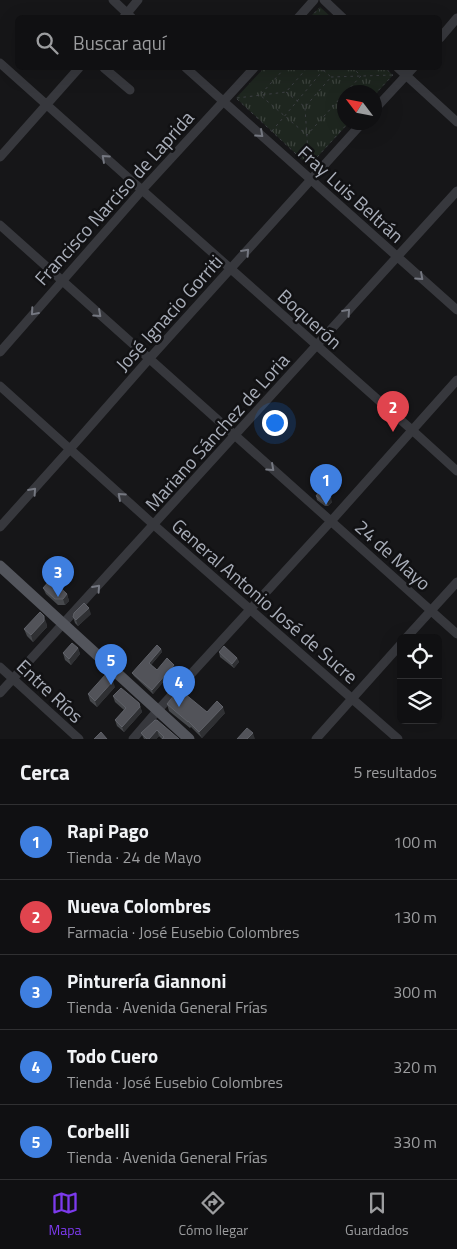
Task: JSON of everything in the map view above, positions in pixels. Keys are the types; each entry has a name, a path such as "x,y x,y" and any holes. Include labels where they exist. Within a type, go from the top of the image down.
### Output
{"main road":[{"path":"0,566 190,739"}],"street":[{"path":"112,0 126,15"},
{"path":"128,15 138,0"},
{"path":"301,15 314,0"},
{"path":"324,0 340,15"},
{"path":"442,36 457,18"},
{"name":"Boquerón","path":"0,63 457,471"},
{"path":"0,157 77,70"},
{"path":"106,70 130,90"},
{"name":"Fray Luis Beltrán","path":"188,70 457,310"},
{"name":"Francisco Narciso de Laprida","path":"0,352 142,190 252,70"},
{"path":"382,101 411,70"},
{"path":"396,71 406,75 457,122"},
{"name":"José Ignacio Gorriti","path":"0,527 356,130"},
{"name":"Mariano Sánchez de Loria","path":"0,694 457,192"},
{"name":"24 de Mayo","path":"0,225 457,634"},
{"path":"133,739 457,380"},
{"name":"General Antonio José de Sucre","path":"0,386 154,525 398,739"},
{"path":"410,634 457,582"},
{"path":"316,739 397,648"},
{"name":"Entre Ríos","path":"0,667 78,739"}],"path":[{"path":"313,15 320,7 319,15"},
{"path":"260,95 284,70"},
{"path":"236,98 286,92 306,70"},
{"path":"272,132 323,70"},
{"path":"325,70 332,77 362,76 396,71"},
{"path":"355,70 362,76"},
{"path":"382,86 396,71"},
{"path":"353,85 362,76"},
{"path":"305,108 332,77"},
{"path":"236,98 242,92"},
{"path":"286,92 305,108 309,166"},
{"path":"260,95 307,135"},
{"path":"236,98 309,166"},
{"path":"307,135 337,102"},
{"path":"309,166 342,130"}],"green space":[{"path":"320,7 329,15 312,15"},
{"path":"262,70 387,70 393,75 382,87 382,85 337,85 337,130 342,130 309,166 236,98"}],"building":[{"path":"321,489 331,497 327,502 323,502 316,496"},
{"path":"51,579 67,594 63,599 55,599 43,588"},
{"path":"84,603 89,608 76,620 73,617 74,613"},
{"path":"40,612 44,616 44,621 31,635 24,629"},
{"path":"72,643 78,648 69,659 63,653"},
{"path":"157,645 161,649 149,663 157,670 167,658 174,665 152,690 132,673"},
{"path":"224,646 237,658 232,664 219,652"},
{"path":"106,674 113,681 95,701 88,694"},
{"path":"121,688 139,703 140,707 122,727 115,720 126,708 113,696"},
{"path":"179,689 207,712 217,701 223,707 199,732 167,704"},
{"path":"155,720 179,739 162,739 164,737 157,730 147,739 141,733"},
{"path":"247,728 253,733 247,739 237,739"},
{"path":"101,732 107,739 94,739"}],"place":[{"name":"Nueva Colombres","path":"393,432"},
{"name":"Rapi Pago","path":"326,505"},
{"name":"Pinturería Giannoni","path":"58,597"},
{"name":"Corbelli","path":"111,685"},
{"name":"Todo Cuero","path":"179,707"}]}
